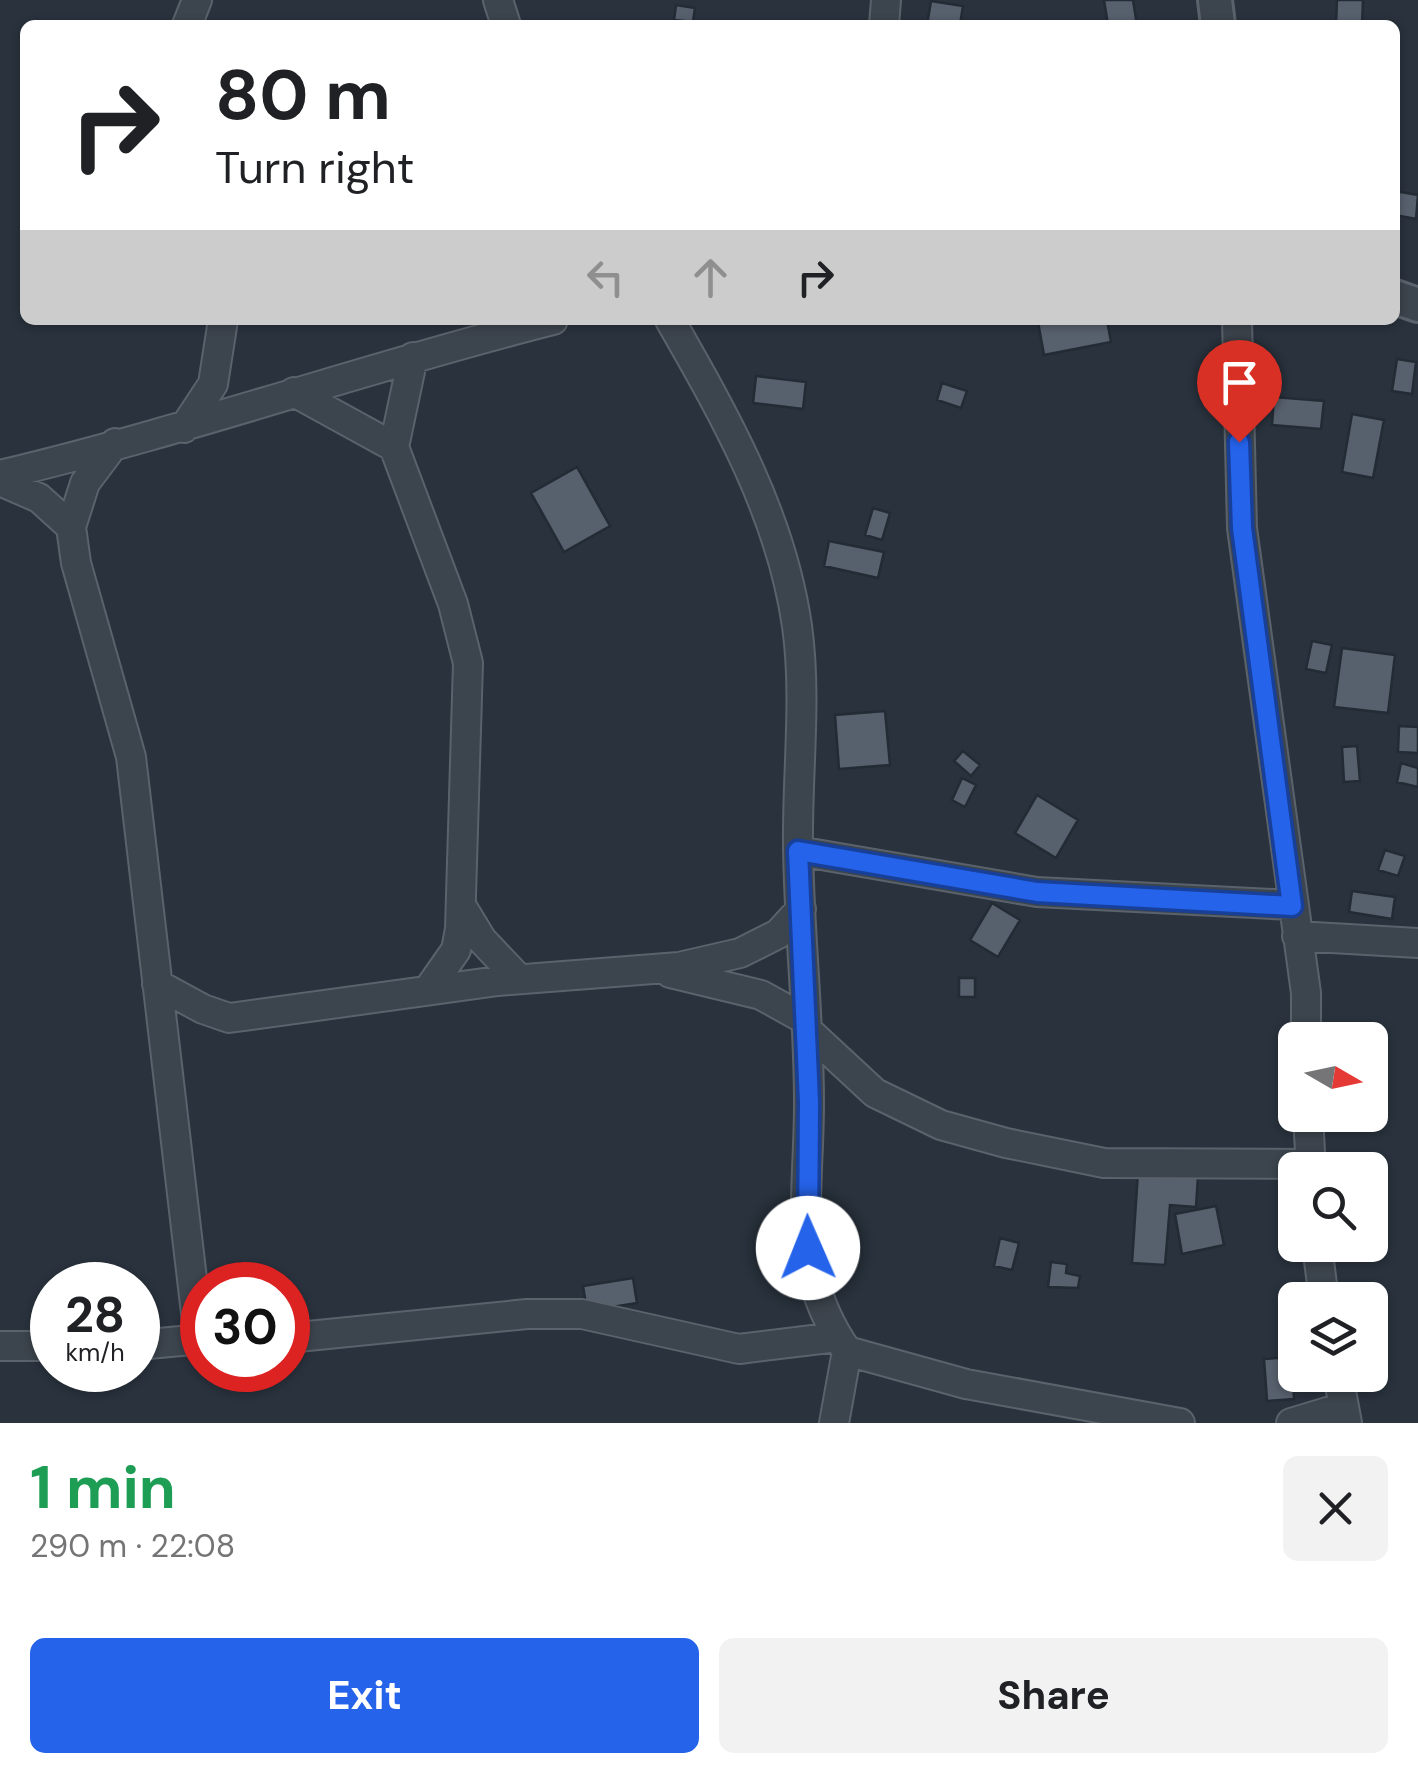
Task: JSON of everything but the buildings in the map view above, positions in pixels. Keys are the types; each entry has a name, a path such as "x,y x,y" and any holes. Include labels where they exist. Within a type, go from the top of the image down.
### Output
{"street":[{"path":"184,428 213,384 222,325"},
{"path":"0,478 184,428 528,325"},
{"path":"673,325 733,429 786,576 797,629 798,851 806,1025 810,1276 824,1318 842,1344 834,1423"},
{"path":"1236,325 1242,528 1306,993 1306,1022"},
{"path":"412,357 394,447 452,604 468,663 462,907 456,950 428,990"},
{"path":"294,392 394,447"},
{"path":"115,444 85,483 71,527 76,562 131,756 192,1262"},
{"path":"0,478 39,498 71,527"},
{"path":"798,851 1037,892 1292,906"},
{"path":"462,907 482,940 519,979"},
{"path":"158,984 202,1009 229,1018 519,979 659,970 740,953 778,934 801,909"},
{"path":"1297,936 1418,943"},
{"path":"659,970 761,995 806,1025 875,1093 941,1125 1006,1144 1104,1163 1278,1166"},
{"path":"310,1336 526,1314 582,1314 738,1349 842,1344 966,1384 1180,1423"},
{"path":"0,1346 30,1346"},
{"path":"1291,1423 1346,1415"}],"route":[{"path":"808,1248 809,1102 798,851 1037,892 1292,906 1242,528 1239,442"}]}
